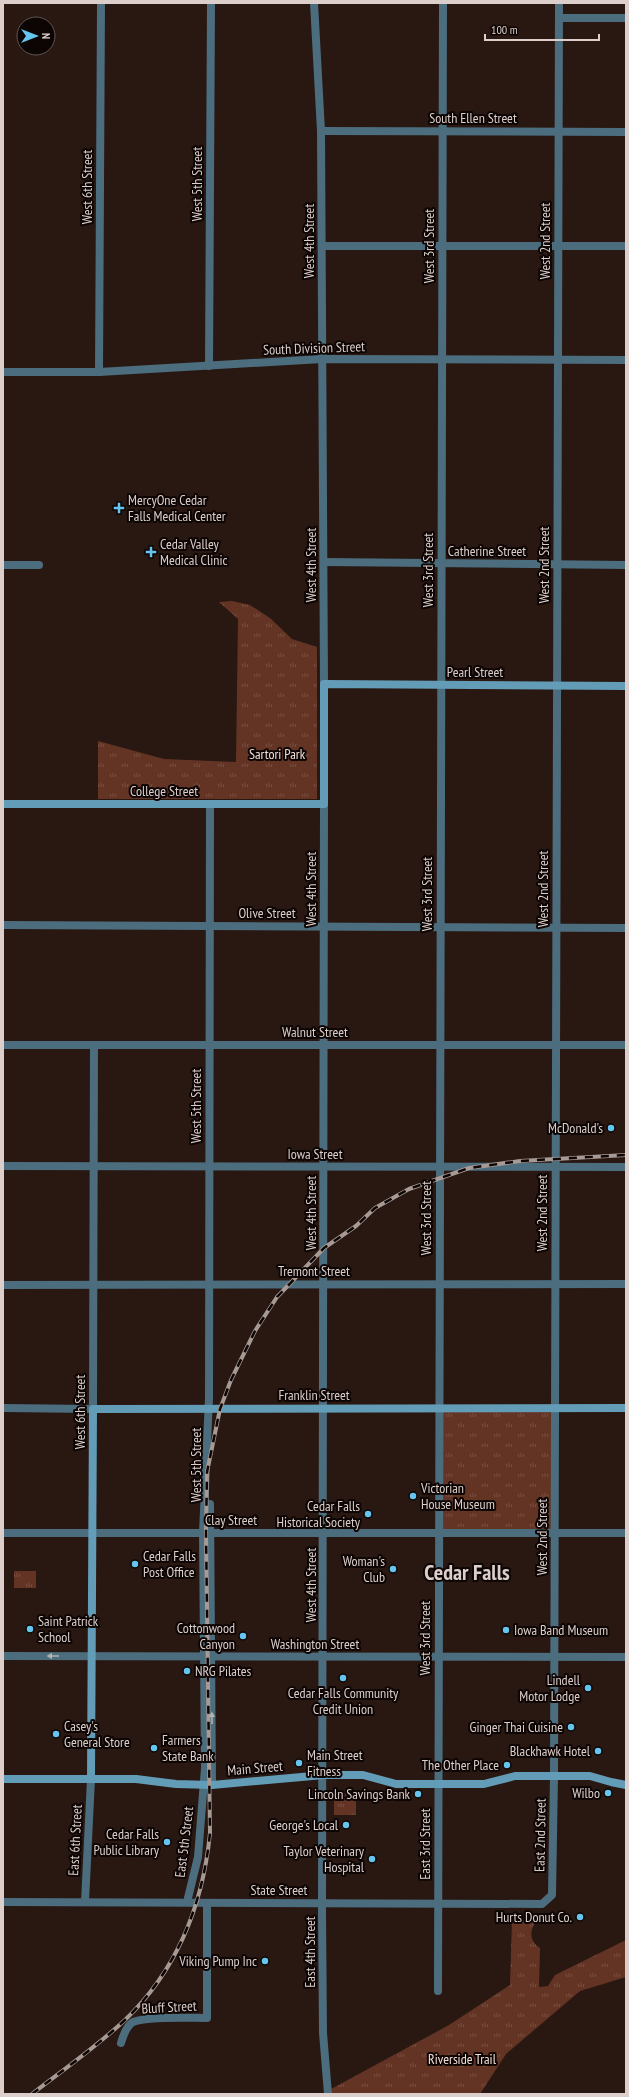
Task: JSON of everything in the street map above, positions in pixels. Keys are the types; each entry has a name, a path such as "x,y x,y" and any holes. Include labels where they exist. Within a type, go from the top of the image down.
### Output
{"street":[{"name":"West 6th Street","path":"99,372 101,3"},
{"name":"West 5th Street","path":"209,366 211,3"},
{"name":"West 4th Street","path":"314,3 321,131 324,562 324,1775"},
{"name":"West 3rd Street","path":"438,1784 443,3"},
{"name":"West 2nd Street","path":"554,1776 559,3"},
{"path":"559,18 626,18"},
{"name":"South Ellen Street","path":"321,131 626,132"},
{"path":"322,246 626,246"},
{"name":"South Division Street","path":"3,372 99,372 322,359 626,360"},
{"name":"Catherine Street","path":"324,562 626,565"},
{"path":"3,565 39,565"},
{"name":"Pearl Street","path":"324,684 626,686"},
{"name":"College Street","path":"3,804 324,804"},
{"name":"West 5th Street","path":"208,1784 206,1533 208,1409 210,804"},
{"name":"Olive Street","path":"3,925 626,928"},
{"name":"Walnut Street","path":"3,1045 626,1045"},
{"name":"West 6th Street","path":"91,1779 94,1045"},
{"name":"Iowa Street","path":"3,1166 440,1168 626,1167"},
{"name":"Tremont Street","path":"3,1285 626,1284"},
{"name":"Franklin Street","path":"3,1408 626,1408"},
{"name":"Clay Street","path":"3,1533 626,1533"},
{"name":"Washington Street","path":"3,1656 626,1657"},
{"name":"Main Street","path":"3,1779 136,1779 176,1784 208,1784 324,1775 363,1775 396,1784 484,1784 515,1776 590,1776 611,1782 626,1784"},
{"name":"East 4th Street","path":"324,1775 322,1903 323,2033 328,2094"},
{"name":"East 2nd Street","path":"552,1895 554,1776"},
{"name":"East 6th Street","path":"85,1902 91,1779"},
{"name":"East 5th Street","path":"187,1902 198,1857 208,1784"},
{"name":"East 3rd Street","path":"438,1784 438,1991"},
{"name":"State Street","path":"3,1902 542,1904 552,1895"},
{"name":"Bluff Street","path":"121,2043 125,2032 132,2023 144,2020 207,2018 206,1903"}],"green space":[{"name":"Sartori Park","path":"232,601 250,605 270,618 292,639 317,647 317,799 98,799 98,741 164,759 236,762 238,619 219,602"},
{"path":"439,1408 555,1408 555,1533 439,1533"},
{"path":"14,1571 36,1571 36,1588 14,1588"},
{"path":"334,1793 356,1793 356,1815 334,1815"},
{"name":"Riverside Trail","path":"512,1920 537,1920 534,1924 531,1935 536,1945 540,1948 540,1987 548,1986 555,1975 626,1940 626,1977 580,1991 506,2054 480,2094 322,2094 449,2025 510,1985"}],"railway":[{"path":"32,2094 103,2040 143,2001 173,1958 194,1910 201,1885 210,1833 206,1533 207,1472 220,1409 231,1380 255,1331 277,1297 324,1248 356,1226 375,1208 409,1189 469,1168 520,1161 626,1155"}],"place":[{"name":"MercyOne Cedar Falls Medical Center","path":"119,508"},
{"name":"Cedar Valley Medical Clinic","path":"151,552"},
{"name":"McDonald's","path":"611,1128"},
{"name":"Victorian House Museum","path":"413,1496"},
{"name":"Cedar Falls Historical Society","path":"368,1514"},
{"name":"Cedar Falls Post Office","path":"135,1564"},
{"name":"Woman's Club","path":"393,1569"},
{"name":"Saint Patrick School","path":"30,1629"},
{"name":"Iowa Band Museum","path":"506,1630"},
{"name":"Cottonwood Canyon","path":"243,1636"},
{"name":"NRG Pilates","path":"187,1671"},
{"name":"Cedar Falls Community Credit Union","path":"343,1678"},
{"name":"Lindell Motor Lodge","path":"588,1688"},
{"name":"Ginger Thai Cuisine","path":"571,1727"},
{"name":"Casey's General Store","path":"56,1734"},
{"name":"Farmers State Bank","path":"154,1748"},
{"name":"Blackhawk Hotel","path":"598,1751"},
{"name":"Main Street Fitness","path":"299,1763"},
{"name":"The Other Place","path":"507,1765"},
{"name":"Wilbo","path":"608,1793"},
{"name":"Lincoln Savings Bank","path":"418,1794"},
{"name":"George's Local","path":"346,1825"},
{"name":"Cedar Falls Public Library","path":"167,1842"},
{"name":"Taylor Veterinary Hospital","path":"372,1859"},
{"name":"Hurts Donut Co.","path":"580,1917"},
{"name":"Viking Pump Inc","path":"265,1961"}],"district":[{"name":"Cedar Falls","path":"467,1572"}]}
